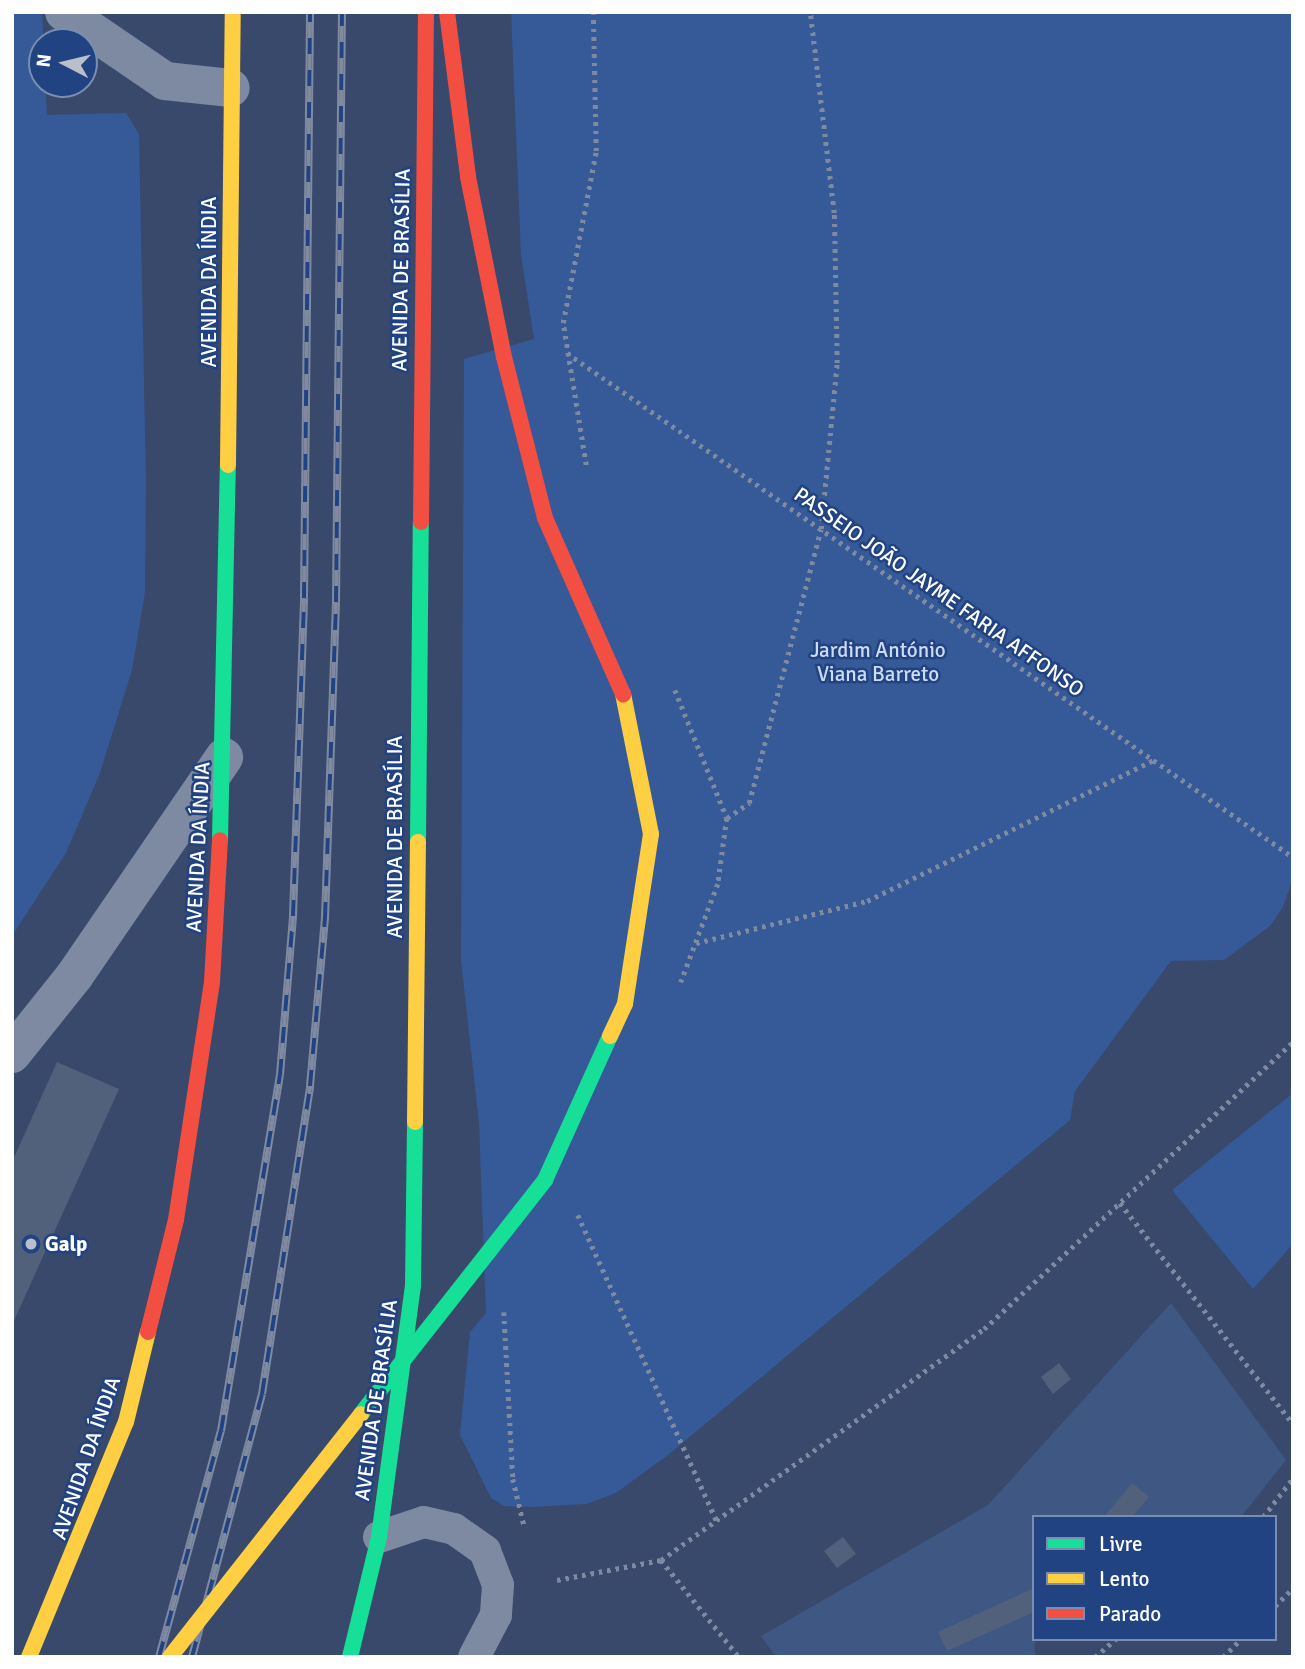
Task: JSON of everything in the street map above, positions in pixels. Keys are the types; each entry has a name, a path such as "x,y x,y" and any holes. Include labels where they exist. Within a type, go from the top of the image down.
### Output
{"main road":[{"name":"AVENIDA DA ÍNDIA","path":"29,1657 126,1422 176,1220 212,982 224,757 233,12"},
{"name":"AVENIDA DE BRASÍLIA","path":"350,1657 379,1537 413,1286 426,12"},
{"path":"170,1657 545,1180 625,1004 651,834 623,693 545,518 504,357 468,177 447,12"}],"street":[{"path":"64,12 165,81 231,88"},
{"path":"12,1054 75,975 224,757"}],"lane":[{"path":"379,1537 424,1522 454,1530 485,1551 498,1585 496,1615 474,1657"}],"path":[{"path":"727,818 749,803 821,529 837,363 835,240 810,12"},
{"name":"PASSEIO JOÃO JAYME FARIA AFFONSO","path":"567,353 1293,857"},
{"path":"696,943 867,901 1154,760"},
{"path":"557,1580 661,1560 984,1329 1293,1042"},
{"path":"1120,1203 1293,1424"},
{"path":"576,1209 716,1521"},
{"path":"1265,1515 1293,1478"},
{"path":"661,1560 739,1657"},
{"path":"1277,1604 1293,1588"},
{"path":"1095,1657 1114,1641"},
{"path":"1223,1657 1239,1641"}],"green space":[{"path":"12,12 42,12 43,28 28,28 28,98 46,98 47,115 126,113 139,134 146,481 145,592 132,670 100,773 66,853 12,936"},
{"name":"Jardim António Viana Barreto","path":"511,12 1293,12 1293,878 1283,907 1270,926 1224,960 1171,961 1075,1091 1070,1120 668,1455 616,1493 586,1504 532,1507 504,1506 491,1498 460,1435 470,1332 486,1313 479,1123 461,960 464,359 534,339 521,255"},
{"path":"1293,1093 1293,1244 1253,1289 1172,1190"}],"shaded area":[{"path":"1171,1303 1286,1460 1243,1515 1032,1515 1032,1641 1035,1641 1035,1657 776,1657 761,1636 988,1505"}],"building":[{"name":"Galp","path":"57,1062 119,1089 12,1325 12,1162"},
{"path":"1059,1363 1071,1379 1053,1394 1041,1377"},
{"path":"1132,1483 1149,1497 1134,1515 1106,1515"},
{"path":"843,1537 856,1554 837,1568 824,1551"},
{"path":"1032,1589 1032,1613 947,1651 938,1632"}],"railway":[{"path":"159,1657 221,1431 280,1075 293,916 304,598 310,12"},
{"path":"192,1657 262,1394 310,1086 325,918 336,602 342,12"}],"traffic: fast":[{"path":"220,840 228,465"},
{"path":"418,842 421,522"},
{"path":"361,1414 545,1180 610,1036"},
{"path":"350,1657 379,1537 413,1286 415,1122"}],"traffic: slow":[{"path":"228,465 233,12"},
{"path":"610,1036 625,1004 651,834 623,694"},
{"path":"415,1122 418,842"},
{"path":"29,1657 126,1422 148,1332"},
{"path":"170,1657 361,1414"}],"traffic: jam":[{"path":"421,522 426,12"},
{"path":"447,12 468,177 504,357"},
{"path":"504,357 545,518 623,694"},
{"path":"148,1332 176,1220 212,982 220,840"}],"place":[{"name":"Galp","path":"31,1244"}]}
